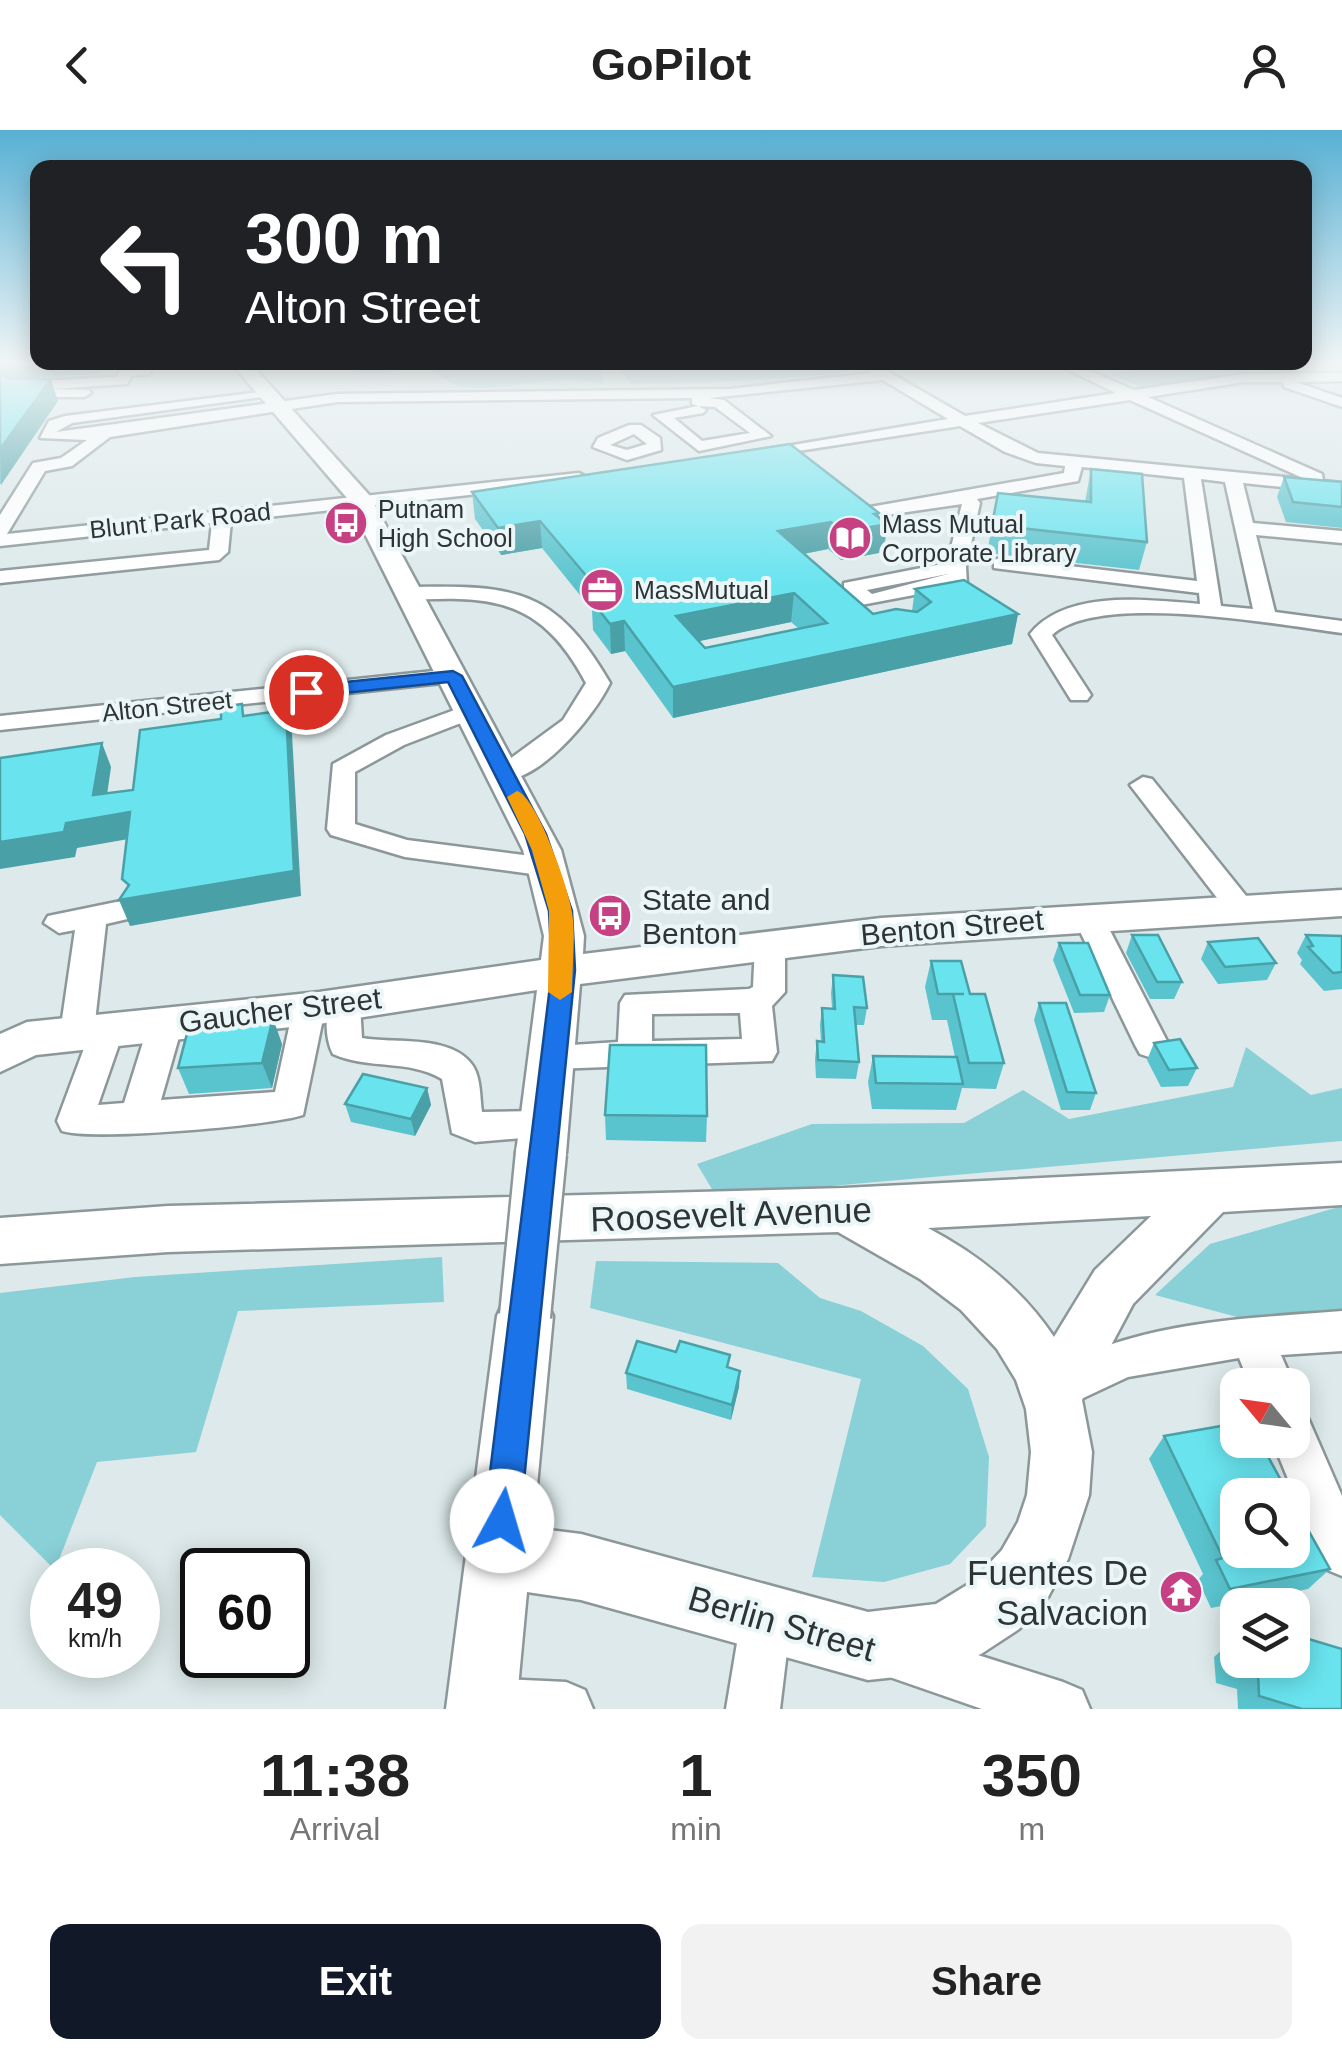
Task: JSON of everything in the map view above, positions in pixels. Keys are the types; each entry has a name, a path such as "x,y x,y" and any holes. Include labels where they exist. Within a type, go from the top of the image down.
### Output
{"main road":[{"path":"307,438 361,501 410,593 548,866 564,924 564,970 481,1707"},
{"name":"Benton Street","path":"564,970 881,932 1342,902"},
{"name":"Gaucher Street","path":"0,1054 27,1040 326,1007 564,970"},
{"name":"Roosevelt Avenue","path":"0,1241 168,1230 844,1210 1342,1184"},
{"path":"1054,1393 1114,1287 1210,1192"},
{"path":"844,1210 904,1240 976,1289 1018,1330 1054,1393 1063,1439 1058,1496 1046,1536 1025,1575 993,1608 956,1631 914,1643 868,1646"},
{"name":"Berlin Street","path":"498,1556 581,1567 868,1646"}],"street":[{"path":"3,525 40,468 66,462 93,448 103,438"},
{"path":"688,438 699,446 751,438"},
{"path":"693,462 859,438"},
{"path":"993,438 1023,454 1074,463 1340,488"},
{"path":"1231,438 1340,488"},
{"path":"734,440 750,454"},
{"path":"859,514 1072,477 1074,463"},
{"path":"1192,474 1211,611"},
{"name":"Blunt Park Road","path":"0,540 590,477"},
{"path":"1234,478 1266,618"},
{"path":"892,622 850,586 956,567 971,503 962,496"},
{"path":"159,502 188,507 198,518"},
{"path":"3,525 124,506"},
{"path":"0,577 212,556 218,552 222,516"},
{"path":"1245,528 1342,538"},
{"path":"1002,564 1208,588"},
{"path":"410,593 460,592 512,598 552,614 598,682 588,708 564,735 504,774"},
{"path":"1080,695 1042,634 1044,627 1055,621 1143,604 1342,627"},
{"name":"Alton Street","path":"0,723 453,676"},
{"path":"471,710 395,740 342,768 342,829 404,848 548,866"},
{"path":"1143,784 1241,909"},
{"path":"59,923 107,914 76,1121 290,1106 326,1007"},
{"path":"1088,916 1152,1045"},
{"path":"635,1054 636,1003 755,1001 769,992 770,945"},
{"path":"553,1056 760,1052 755,1001"},
{"path":"326,1007 345,1045 354,1051 407,1050 438,1059 459,1072 465,1124 543,1139"},
{"path":"138,1117 166,1023"},
{"path":"1054,1393 1085,1373 1144,1350 1342,1331"},
{"path":"1253,1340 1265,1368"},
{"path":"1302,1458 1342,1552"},
{"path":"752,1709 766,1618"},
{"name":"Berlin Street","path":"868,1646 1062,1709"},
{"path":"481,1707 566,1709"}],"shaded area":[{"path":"1246,1047 1311,1095 1342,1088 1342,1141 716,1196 697,1164 812,1124 964,1123 1023,1090 1069,1119 1233,1087"},
{"path":"1342,1206 1342,1316 1267,1325 1155,1295 1210,1244"},
{"path":"442,1257 444,1302 238,1311 196,1452 97,1462 64,1548 33,1548 0,1515 0,1293 135,1277"},
{"path":"596,1261 778,1263 820,1298 861,1311 923,1346 968,1389 989,1457 986,1526 950,1564 884,1582 812,1577 861,1379 590,1308"}],"building":[{"path":"790,444 879,513 874,514 887,524 844,532 831,522 778,531 873,614 896,609 917,612 931,602 915,589 964,580 1018,614 673,687 624,621 610,624 591,600 605,598 540,521 498,528 472,492","holes":["794,593 827,623 705,648 676,616"]},
{"path":"1091,469 1142,474 1147,542 992,525 998,493 1091,502"},
{"path":"1284,477 1342,482 1342,507 1293,502"},
{"path":"242,704 243,716 286,710 294,871 119,900 129,885 122,879 130,812 66,823 64,832 0,842 0,758 102,743 93,795 133,790 140,730 221,719 221,707"},
{"path":"1132,935 1158,935 1182,982 1157,982"},
{"path":"1306,935 1342,936 1342,972 1333,973 1308,947 1313,946"},
{"path":"1258,938 1276,963 1225,967 1208,942"},
{"path":"1059,943 1088,943 1110,995 1080,995"},
{"path":"931,961 961,961 970,994 985,994 1004,1063 969,1063 953,994 938,994"},
{"path":"833,975 863,977 867,1008 854,1007 859,1062 818,1060 817,1041 824,1042 822,1008 835,1009"},
{"path":"1039,1003 1066,1003 1096,1093 1067,1092"},
{"path":"273,1018 262,1063 178,1068 189,1026"},
{"path":"1180,1039 1197,1068 1169,1070 1154,1043"},
{"path":"610,1045 706,1045 707,1116 605,1115"},
{"path":"873,1056 957,1057 963,1084 876,1083"},
{"path":"363,1074 427,1088 411,1119 345,1104"},
{"path":"637,1341 676,1352 680,1341 730,1355 727,1367 740,1371 732,1405 626,1373"},
{"path":"1220,1426 1220,1458 1269,1458 1280,1478 1220,1478 1220,1552 1164,1436"},
{"path":"1310,1533 1330,1569 1230,1588 1216,1560 1220,1559 1220,1568 1310,1568"},
{"path":"1310,1639 1342,1649 1342,1709 1302,1709 1259,1696 1258,1678 1310,1678"}],"slow traffic":[{"path":"517,797 542,850 564,924 560,992"}],"place":[{"name":"Putnam High School","path":"346,523"},
{"name":"Mass Mutual Corporate Library","path":"850,538"},
{"name":"MassMutual","path":"602,590"},
{"name":"State and Benton","path":"610,916"},
{"name":"Fuentes De Salvacion","path":"1181,1592"}],"route":[{"path":"306,692 453,676 536,834 561,911 564,970 502,1521"}]}
